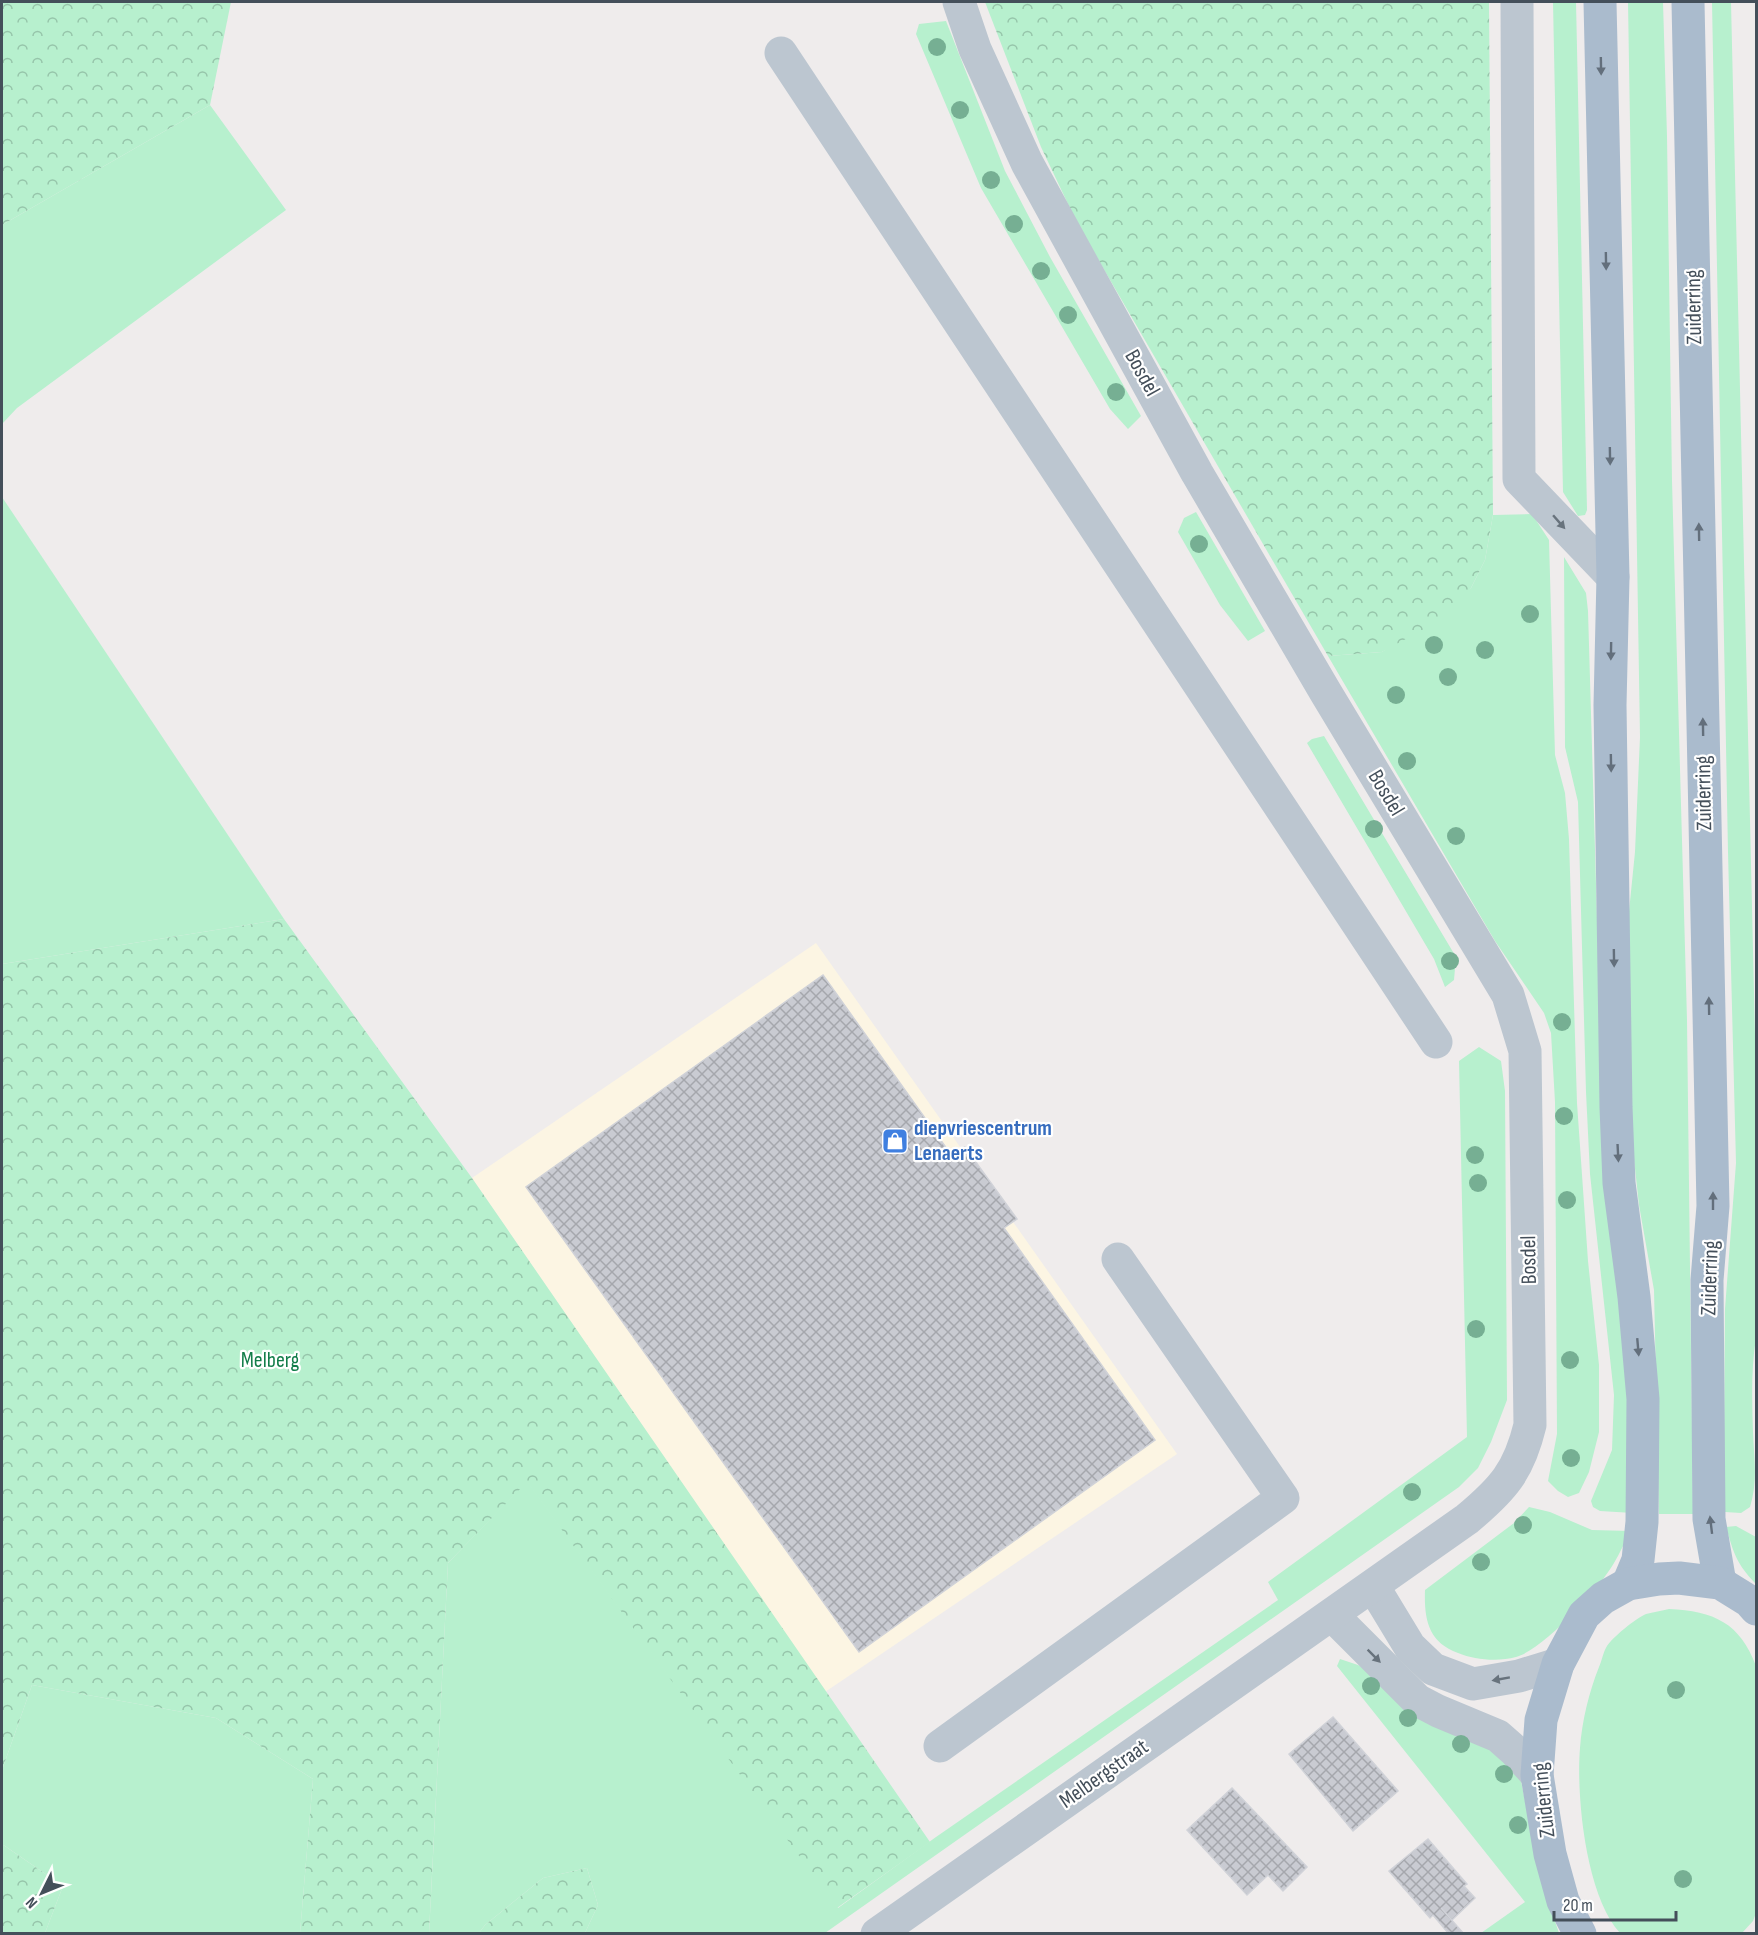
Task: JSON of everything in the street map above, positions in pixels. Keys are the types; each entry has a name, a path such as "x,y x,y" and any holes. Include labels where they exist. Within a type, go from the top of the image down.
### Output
{"main road":[{"path":"1600,2 1613,577 1610,705 1616,1107 1619,1184 1634,1297 1643,1399 1642,1522 1638,1560 1628,1584"},
{"name":"Zuiderring","path":"1688,2 1713,1194 1707,1280 1709,1519 1720,1583"},
{"name":"Zuiderring","path":"1580,1934 1563,1901 1550,1854 1537,1775 1541,1720 1558,1664 1584,1615 1604,1598 1628,1584 1679,1578 1720,1583 1749,1601 1756,1609"}],"street":[{"name":"Bosdel","path":"959,2 975,49 1027,162 1197,473 1508,995 1526,1052 1530,1425 1524,1450 1512,1473 1493,1497 1467,1519 1332,1615"},
{"path":"1517,2 1519,479 1613,577"},
{"path":"781,53 1436,1042"},
{"path":"940,1746 1283,1498 1118,1259"},
{"path":"1373,1586 1410,1647 1433,1669 1473,1684 1520,1676 1558,1664"},
{"path":"1332,1615 1417,1700 1498,1736 1537,1775"},
{"name":"Melbergstraat","path":"877,1934 1332,1615"}],"shaded area":[{"path":"816,943 1177,1454 825,1692 472,1178"}],"green space":[{"path":"2,2 231,2 210,105 2,225"},
{"path":"985,2 1489,2 1493,515 1485,560 1471,588 1446,617 1382,652 1328,656 1077,223 1041,147"},
{"path":"1553,2 1576,2 1587,510 1585,515 1578,516 1563,492"},
{"path":"1628,2 1663,2 1672,481 1687,1020 1693,1514 1659,1514 1654,1290 1639,1205 1629,1114 1625,951 1635,852 1640,737"},
{"path":"1712,2 1731,2 1756,1079 1756,1338 1752,1397 1755,1479 1750,1507 1741,1513 1725,1512 1725,1309 1736,1163"},
{"path":"946,21 1005,171 1050,257 1141,416 1128,429 1110,409 981,188 916,34 919,24"},
{"path":"210,105 286,210 17,408 2,424 2,225"},
{"path":"2,497 284,919 2,964"},
{"path":"1196,512 1265,631 1248,641 1220,605 1178,532 1184,518"},
{"path":"1532,514 1549,540 1555,755 1565,793 1569,839 1577,1103 1588,1261 1599,1365 1599,1432 1589,1472 1579,1493 1568,1497 1548,1481 1557,1434 1555,1102 1551,1033 1544,1013 1495,941 1328,656 1382,652 1471,588 1485,560 1493,515"},
{"path":"1564,557 1586,593 1588,611 1600,1020 1624,1294 1633,1513 1600,1511 1593,1507 1591,1501 1612,1450 1614,1395 1590,1174 1578,802 1565,747"},
{"path":"1324,736 1456,957 1454,980 1445,987 1434,959 1307,743"},
{"name":"Melberg","path":"284,919 472,1178 930,1842 837,1908 527,1482 448,1563 429,1933 300,1933 313,1779 216,1718 32,1685 2,1770 2,964"},
{"path":"1479,1047 1501,1061 1505,1091 1507,1400 1478,1468 1459,1487 825,1933 585,1933 598,1905 587,1868 543,1878 485,1925 479,1933 429,1934 448,1563 527,1481 838,1908 936,1837 1278,1600 1268,1582 1467,1437 1459,1061"},
{"path":"1529,1507 1550,1512 1592,1530 1631,1531 1614,1563 1596,1588 1570,1617 1528,1652 1509,1659 1487,1660 1448,1648 1440,1643 1430,1628 1427,1620 1425,1590 1514,1523"},
{"path":"1736,1526 1756,1537 1756,1584 1736,1558 1731,1544 1726,1527"},
{"path":"1669,1609 1699,1613 1723,1622 1742,1639 1756,1666 1756,1913 1753,1921 1742,1933 1620,1933 1608,1916 1591,1871 1582,1818 1579,1768 1582,1727 1592,1686 1606,1648 1614,1638 1642,1616"},
{"path":"1340,1659 1358,1665 1382,1678 1476,1737 1520,1776 1541,1881 1559,1933 1481,1933 1525,1902 1337,1666"},
{"path":"32,1685 216,1718 313,1779 300,1933 45,1933 63,1886 2,1844 2,1770"},
{"path":"2,1844 63,1886 45,1933 2,1933"},
{"path":"587,1868 598,1905 585,1933 479,1933 485,1925 543,1878"}],"building":[{"path":"823,975 952,1156 965,1147 1017,1219 1004,1228 1155,1440 859,1652 526,1187"},
{"path":"1333,1717 1398,1791 1353,1831 1289,1754"},
{"path":"1232,1788 1307,1867 1283,1891 1268,1875 1247,1895 1187,1830"},
{"path":"1428,1839 1467,1884 1464,1886 1475,1898 1452,1920 1441,1908 1464,1934 1449,1934 1433,1915 1430,1918 1389,1871"}],"place":[{"name":"diepvriescentrum Lenaerts","path":"895,1141"}]}
